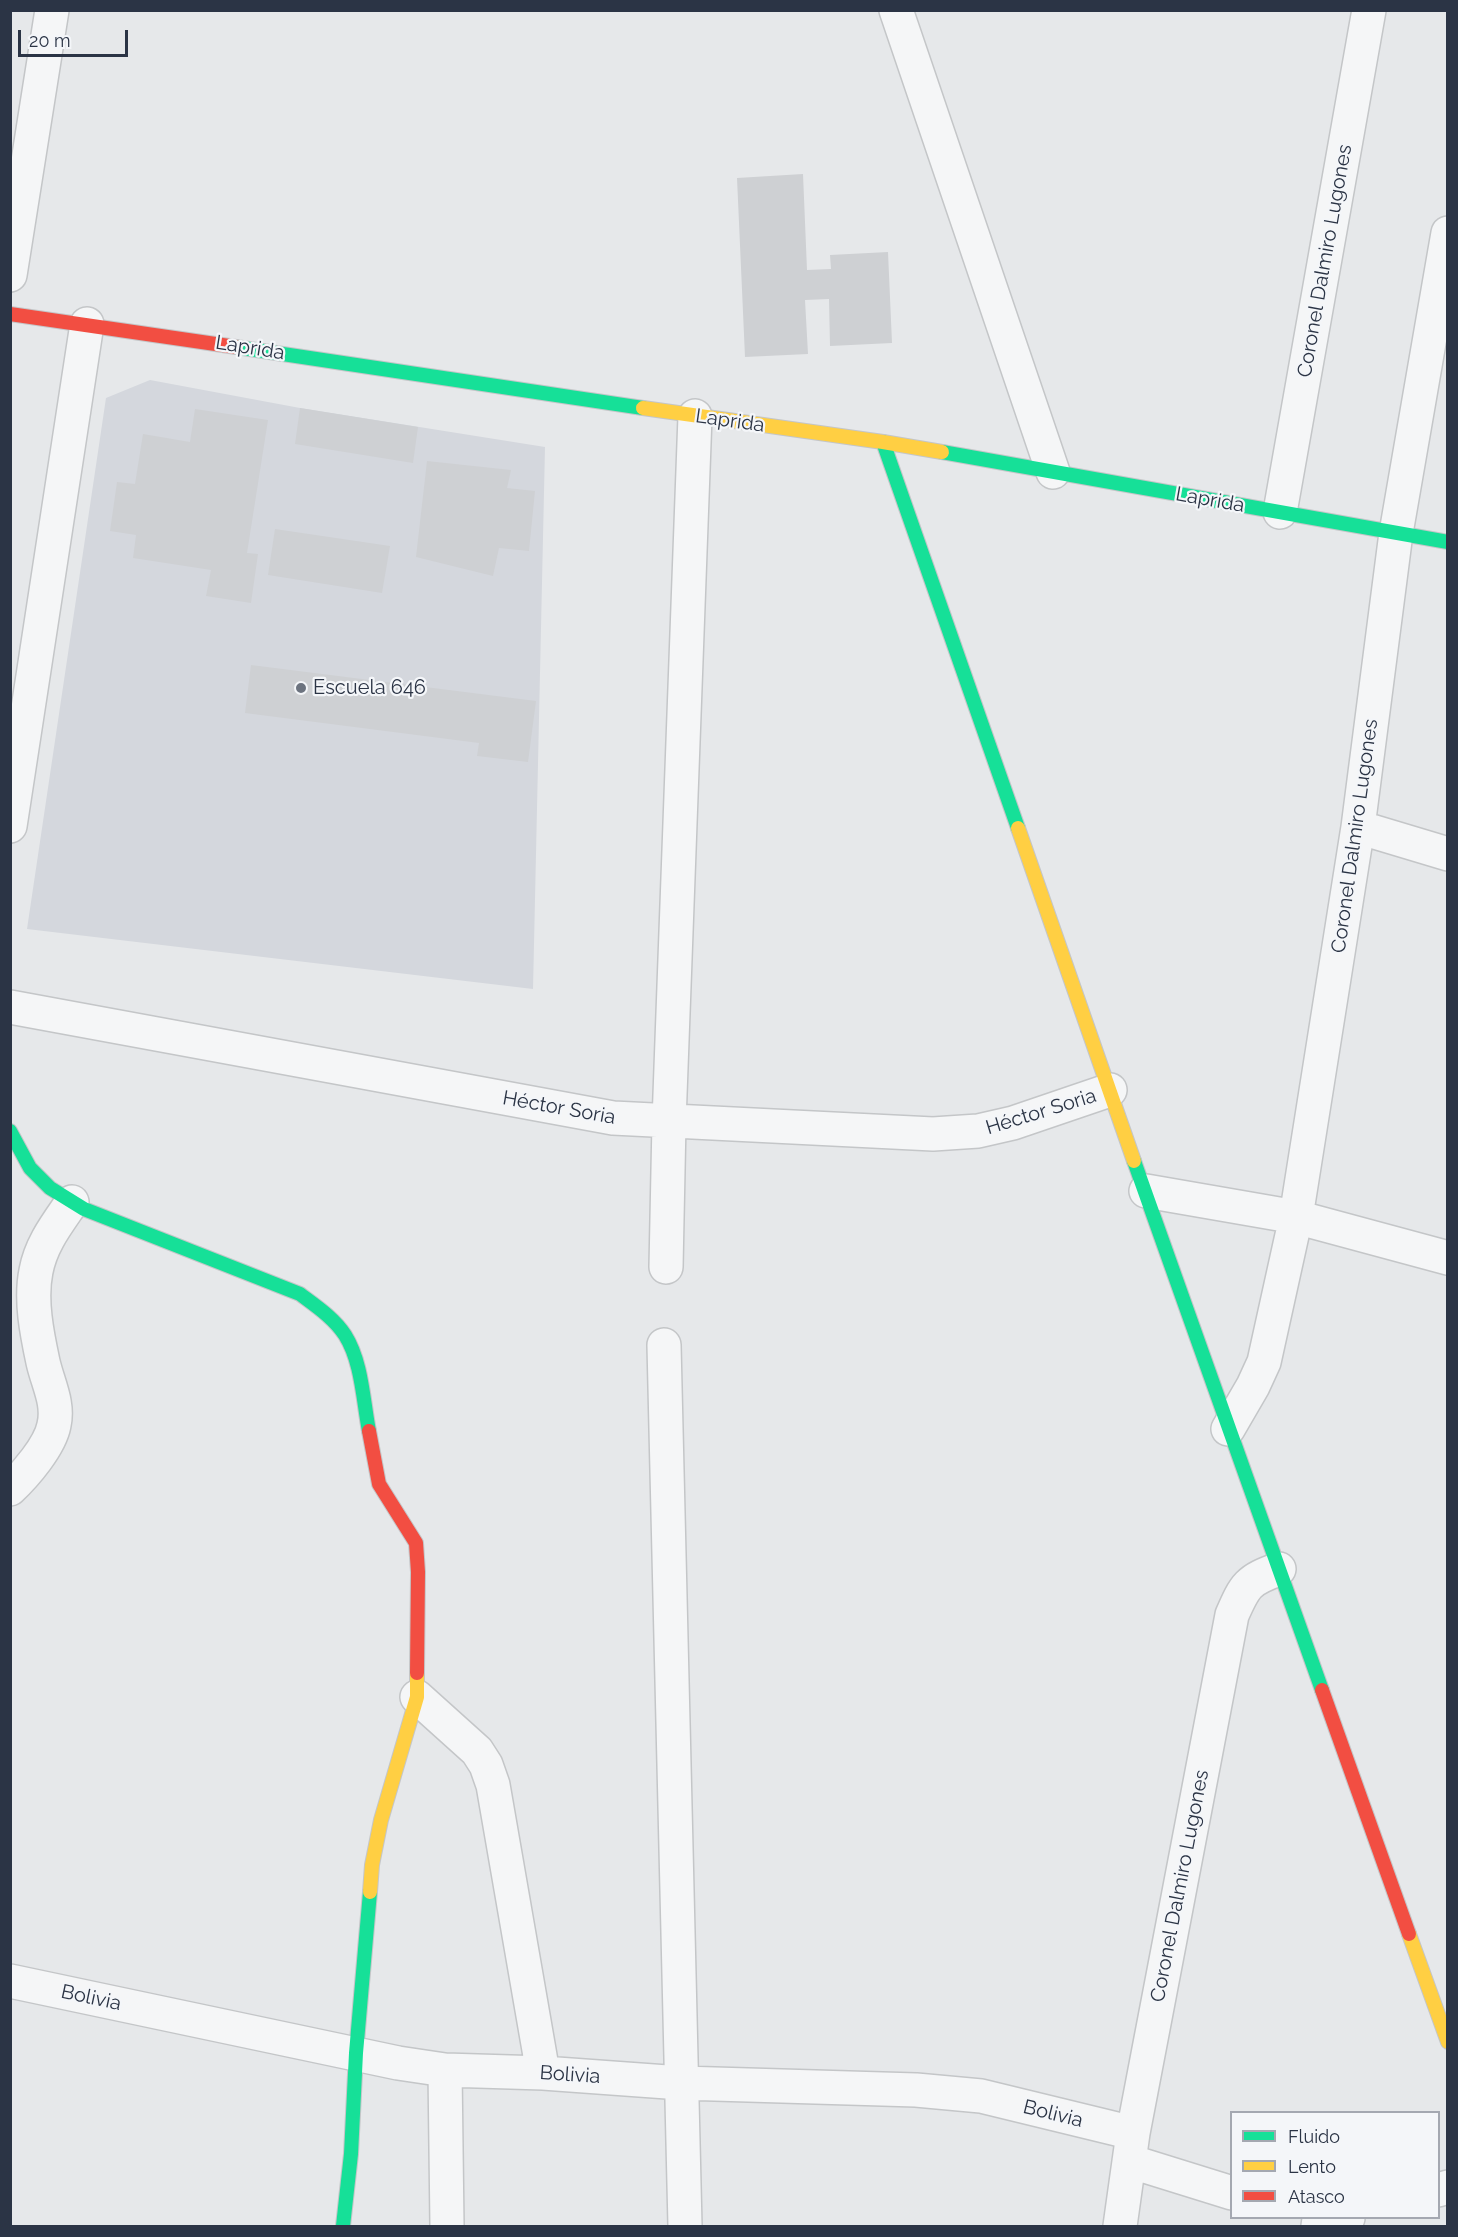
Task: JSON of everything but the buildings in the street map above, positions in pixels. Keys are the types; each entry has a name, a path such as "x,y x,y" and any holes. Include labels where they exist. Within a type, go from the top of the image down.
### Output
{"street":[{"path":"10,275 52,10"},
{"path":"897,10 1053,472"},
{"name":"Coronel Dalmiro Lugones","path":"1280,512 1369,10"},
{"name":"Coronel Dalmiro Lugones","path":"1228,1429 1264,1362 1296,1217 1358,827 1396,533 1448,233"},
{"name":"Laprida","path":"10,314 883,442 1448,542"},
{"path":"10,826 87,324"},
{"path":"666,1267 669,1122 695,416"},
{"path":"883,442 1228,1429 1448,2042"},
{"path":"1358,827 1448,854"},
{"name":"Héctor Soria","path":"11,1012 613,1118 669,1122 944,1134 978,1131 1013,1123 1110,1090"},
{"path":"10,1131 30,1168 50,1188 84,1209 300,1294 329,1316 345,1334 355,1354 379,1484 416,1543 418,1572 417,1696 381,1820 372,1864 356,2053 351,2154 343,2226"},
{"path":"1146,1191 1296,1217 1448,1258"},
{"path":"10,1489 34,1465 54,1427 55,1407 43,1364 34,1307 35,1272 42,1248 72,1202"},
{"path":"664,1345 685,2226"},
{"name":"Coronel Dalmiro Lugones","path":"1120,2226 1131,2147 1232,1615 1244,1588 1258,1576 1279,1569"},
{"path":"417,1696 477,1750 494,1785 543,2073"},
{"name":"Bolivia","path":"10,1981 398,2063 446,2070 543,2073 681,2083 916,2090 981,2096 1131,2147 1230,2192"},
{"path":"446,2070 447,2226"}],"shaded area":[{"name":"Escuela 646","path":"150,380 300,408 545,447 533,989 27,929 106,398"}],"traffic: fast":[{"path":"236,347 643,408"},
{"path":"883,442 1018,828"},
{"path":"942,452 1448,542"},
{"path":"10,1131 30,1168 50,1188 84,1209 300,1294 336,1323 345,1335 355,1357 369,1431"},
{"path":"1134,1161 1322,1690"},
{"path":"343,2226 351,2154 356,2053 370,1892"}],"traffic: slow":[{"path":"643,408 942,452"},
{"path":"1018,828 1134,1161"},
{"path":"370,1892 372,1865 381,1820 417,1697 417,1673"},
{"path":"1409,1934 1448,2042"}],"traffic: jam":[{"path":"10,314 236,347"},
{"path":"369,1431 379,1484 416,1543 417,1673"},
{"path":"1322,1690 1409,1934"}],"place":[{"name":"Escuela 646","path":"301,688"}]}
